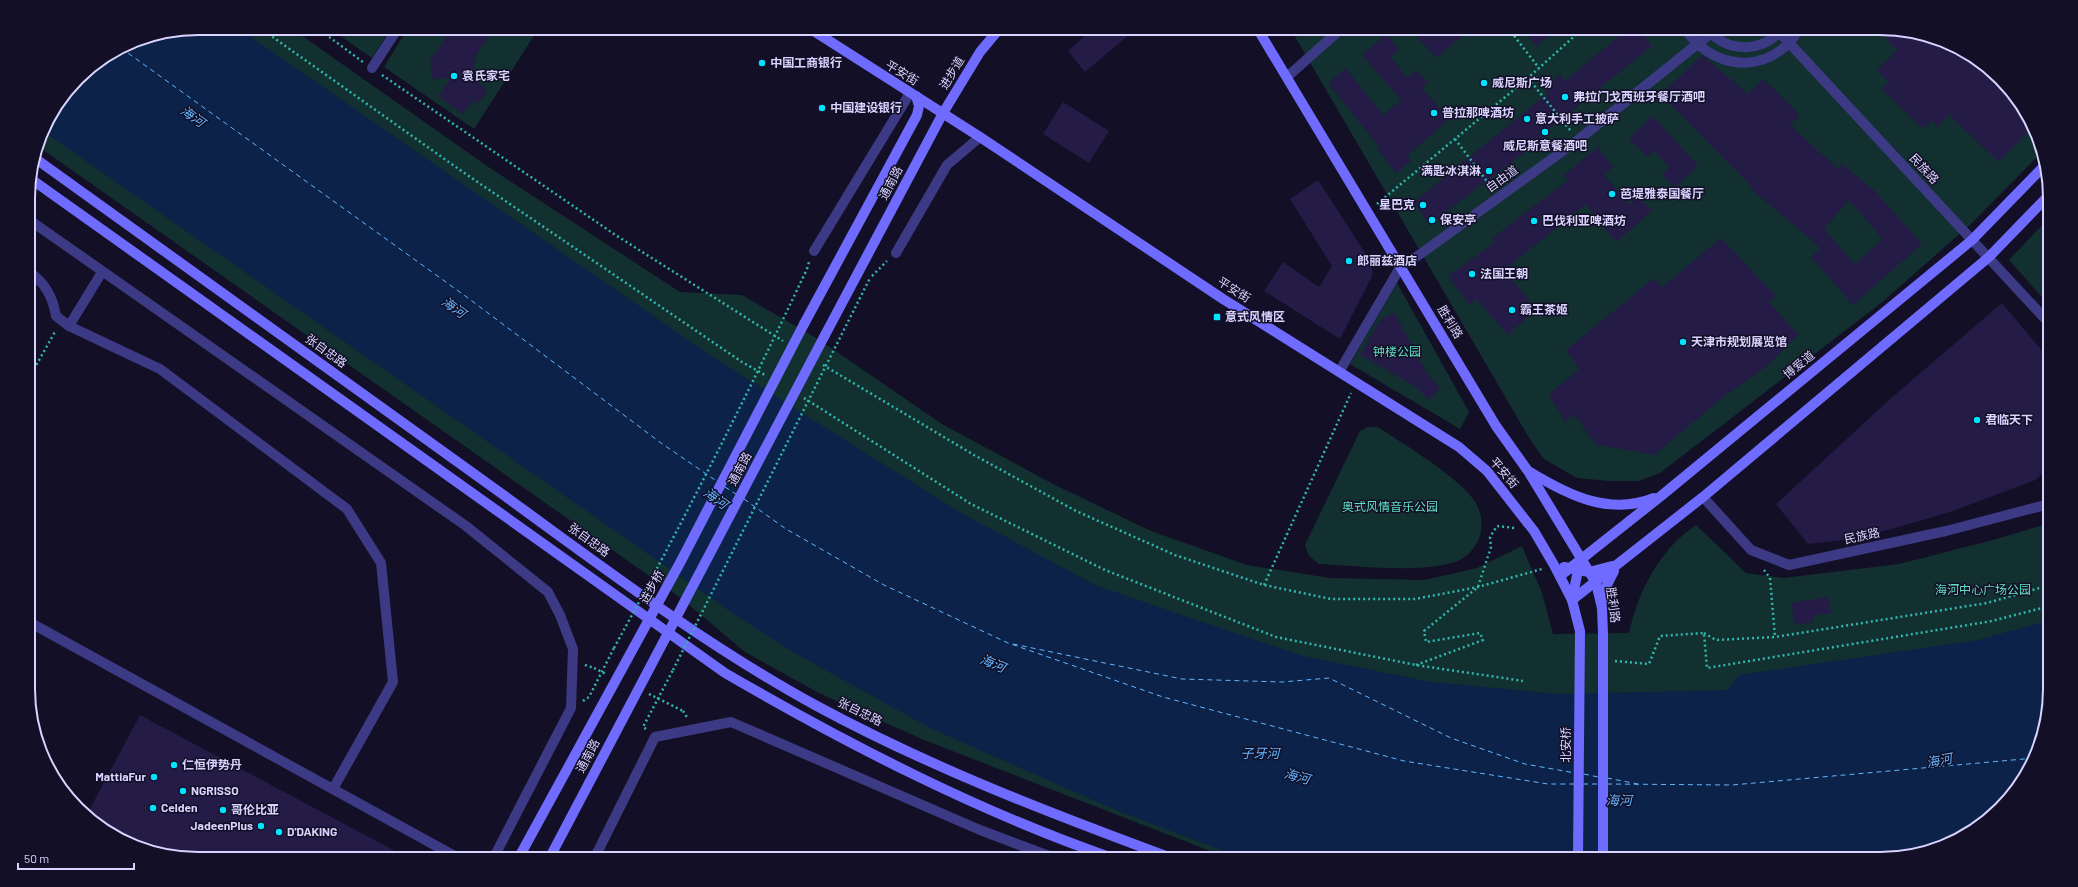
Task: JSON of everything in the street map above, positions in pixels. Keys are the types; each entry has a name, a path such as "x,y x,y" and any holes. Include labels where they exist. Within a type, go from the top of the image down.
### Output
{"main road":[{"name":"平安街","path":"821,35 980,137 1188,276 1459,446 1487,471 1534,531 1553,563 1572,600 1580,631"},
{"name":"进步道","path":"943,113 980,52 994,35"},
{"name":"胜利路","path":"1262,35 1496,426 1528,471 1596,582 1602,608 1603,661"},
{"name":"通南路","path":"804,324 917,114 919,106 913,94"},
{"name":"通南路","path":"553,852 943,113"},
{"name":"张自忠路","path":"40,161 594,560 738,660 816,706 976,782 1065,819 1155,852"},
{"name":"博爱道","path":"1560,576 1573,570 1582,558 1661,496 1972,240 2041,170"},
{"path":"36,182 725,673 798,715 962,797 1098,852"},
{"path":"1572,600 1702,497 1989,257 2043,201"},
{"name":"进步桥","path":"522,852 681,561 804,324"},
{"path":"1528,471 1572,496 1603,504 1639,503 1661,496"},
{"path":"1553,563 1573,570 1589,572 1605,570 1620,562"},
{"path":"1602,608 1607,584 1620,562"},
{"path":"1572,600 1573,570"},
{"name":"北安桥","path":"1578,852 1580,631"},
{"path":"1603,661 1603,852"}],"street":[{"path":"372,68 393,35"},
{"path":"1287,77 1334,35"},
{"path":"1690,35 1697,44 1714,56 1733,62 1754,62 1773,56 1789,43 1795,35"},
{"name":"自由道","path":"1340,372 1401,266 1578,140 1697,44 1705,35"},
{"path":"1714,35 1723,42 1738,47 1753,47 1767,42 1775,35"},
{"name":"民族路","path":"1783,35 1789,43 2043,316"},
{"path":"814,251 913,94"},
{"path":"896,253 947,165 980,137"},
{"path":"35,224 102,272 142,297 466,526 548,592 560,616 573,649 571,708 498,852"},
{"path":"65,323 102,272"},
{"path":"35,278 48,290 54,303 56,316 65,323 160,369 347,509 381,563 393,682 333,789"},
{"name":"民族路","path":"1702,497 1750,550 1789,565 1946,531 2043,506"},
{"path":"35,625 447,852"},
{"path":"598,852 655,737 731,722 980,830 1038,852"}],"path":[{"path":"270,35 480,183 742,362 769,378"},
{"path":"327,35 372,68 617,236 787,343"},
{"path":"1513,35 1539,68"},
{"path":"1368,210 1528,78 1576,35"},
{"path":"1528,78 1578,140"},
{"path":"1455,139 1499,197"},
{"path":"655,737 643,727 870,278 896,253"},
{"path":"571,708 589,697 667,552 732,425 806,269"},
{"path":"35,369 65,323"},
{"path":"821,363 974,455 1076,511 1175,555 1264,585 1331,599 1415,599 1478,588 1553,563"},
{"path":"1264,585 1356,382"},
{"path":"803,397 971,504 1105,570 1276,637 1416,665 1523,681"},
{"path":"1416,665 1483,640 1480,633 1426,642 1424,631 1478,588 1491,547 1490,537 1496,526 1534,531"},
{"path":"1750,550 1770,578 1775,637"},
{"path":"1603,661 1649,664 1660,636 1704,633 1716,640 1775,637 1987,603 2043,587"},
{"path":"1704,633 1707,668 1992,621 2043,608"}],"green space":[{"name":"子牙河","path":"188,35 301,35 487,166 680,292 742,295 818,339 942,424 1053,484 1151,531 1247,565 1330,578 1424,580 1477,568 1522,546 1542,593 1553,634 1629,633 1638,602 1652,572 1672,546 1696,525 1746,573 1783,578 1899,564 1993,540 2043,525 2043,699 2040,720 2031,751 2009,788 1995,804 1979,818 1942,840 1901,851 1213,852 924,740 819,693 745,652 682,599 43,150 52,126 69,99 83,83 99,69 117,57 136,47 156,41"},
{"path":"339,35 387,35 372,58"},
{"path":"404,35 534,35 474,129 384,67"},
{"path":"1294,35 1890,35 1922,41 1942,47 1952,52 1979,69 1995,83 2009,99 2031,136 2037,157 1971,224 1881,303 1660,473 1639,481 1610,481 1577,478 1544,459 1531,441"},
{"path":"2043,224 2043,298 2009,260"},
{"name":"钟楼公园","path":"1397,283 1469,412 1460,429 1350,364"},
{"name":"奥式风情音乐公园","path":"1368,427 1378,427 1445,472 1469,493 1480,512 1482,527 1476,545 1464,558 1456,562 1437,566 1404,568 1319,564 1309,556 1305,545 1360,431"}],"water":[{"name":"子牙河","path":"248,35 710,355 963,514 1097,586 1303,656 1431,682 1560,694 1727,690 1739,675 1978,640 2043,622 2043,699 2040,720 2031,751 2009,788 1995,804 1979,818 1942,840 1901,851 1226,852 1113,809 930,728 798,655 738,617 48,134 69,99 83,83 99,69 136,47 177,36"}],"building":[{"path":"447,35 489,35 477,54 471,78 488,90 478,104 473,100 463,114 438,96 452,77 433,80 430,61"},
{"path":"1086,35 1129,35 1085,72 1068,51"},
{"path":"1388,35 1399,50 1391,57 1407,78 1416,70 1428,83 1422,88 1449,119 1407,156 1411,161 1396,173 1378,150 1380,148 1328,83 1346,68 1383,115 1401,100 1362,55"},
{"path":"1415,35 1464,35 1436,58"},
{"path":"1527,35 1550,35 1536,46"},
{"path":"1621,35 1643,35 1652,46 1549,129 1551,132 1429,225 1414,202 1548,93 1544,89 1560,74 1565,81"},
{"path":"1888,35 1890,35 1911,38 1942,47 1961,57 1979,69 1995,83 2009,99 2029,131 1999,162 1949,115 1938,127 1931,120 1923,129 1882,89 1889,82 1877,71 1897,50 1885,38"},
{"path":"1702,55 1748,94 1763,79 1800,115 1790,125 1838,169 1842,164 1875,191 1922,244 1853,305 1811,257 1821,248 1751,189 1752,187 1661,95","holes":["1849,200 1883,239 1855,264 1824,229"]},
{"path":"1063,102 1109,131 1089,163 1043,134"},
{"path":"1653,116 1698,166 1674,188 1662,174 1669,167 1654,150 1647,157 1629,138"},
{"path":"1598,147 1613,167 1604,175 1629,204 1638,197 1652,211 1616,242 1586,204 1504,270 1536,309 1508,335 1476,299 1469,305 1448,276 1494,243 1491,239 1568,180 1564,175"},
{"name":"郎丽兹酒店","path":"1318,180 1369,259 1373,274 1340,339 1264,291 1283,262 1319,287 1332,266 1290,199"},
{"name":"天津市规划展览馆","path":"1721,238 1776,296 1769,302 1798,334 1767,366 1721,399 1654,455 1595,444 1575,415 1564,421 1549,394 1580,369 1566,350 1654,278 1662,287"},
{"path":"2002,303 2043,352 2043,473 2035,480 1950,512 1860,538 1808,544 1776,504 1889,400"},
{"path":"1394,312 1428,375 1440,388 1428,400 1416,387 1360,355 1380,320"},
{"path":"1828,597 1831,613 1813,616 1814,622 1795,625 1791,603"},
{"name":"仁恒伊势丹","path":"140,715 397,852 177,851 136,840 117,830 89,810"}],"ferry route":[{"path":"126,52 468,298 661,443 718,482"},
{"path":"725,487 736,494"},
{"path":"744,499 786,529 884,585 1008,643 1163,697 1404,761 1548,784 1574,784"},
{"path":"1013,644 1182,679 1282,682 1329,678 1451,738 1525,764 1575,773"},
{"path":"1607,784 1732,785 2027,759"},
{"path":"1584,774 1598,777"},
{"path":"1607,778 1638,784"},
{"path":"1583,784 1598,784"}],"place":[{"name":"中国工商银行","path":"762,63"},
{"name":"袁氏家宅","path":"454,76"},
{"name":"威尼斯广场","path":"1484,83"},
{"name":"弗拉门戈西班牙餐厅酒吧","path":"1565,97"},
{"name":"中国建设银行","path":"822,108"},
{"name":"普拉那啤酒坊","path":"1434,113"},
{"name":"意大利手工披萨","path":"1527,119"},
{"name":"威尼斯意餐酒吧","path":"1545,132"},
{"name":"满匙冰淇淋","path":"1489,171"},
{"name":"芭堤雅泰国餐厅","path":"1612,194"},
{"name":"星巴克","path":"1423,205"},
{"name":"保安亭","path":"1432,220"},
{"name":"巴伐利亚啤酒坊","path":"1534,221"},
{"name":"郎丽兹酒店","path":"1349,261"},
{"name":"法国王朝","path":"1472,274"},
{"name":"霸王茶姬","path":"1512,310"},
{"name":"意式风情区","path":"1217,317"},
{"name":"天津市规划展览馆","path":"1683,342"},
{"name":"君临天下","path":"1977,420"},
{"name":"仁恒伊势丹","path":"174,765"},
{"name":"MattiaFur","path":"154,777"},
{"name":"NGRISSO","path":"183,791"},
{"name":"Celden","path":"153,808"},
{"name":"哥伦比亚","path":"223,810"},
{"name":"JadeenPlus","path":"261,826"},
{"name":"D'DAKING","path":"279,832"}],"water label":[{"name":"海河","path":"193,116"},
{"name":"海河","path":"454,307"},
{"name":"海河","path":"716,498"},
{"name":"海河","path":"993,663"},
{"name":"海河","path":"1939,760"},
{"name":"海河","path":"1297,776"},
{"name":"海河","path":"1619,800"}],"park label":[{"name":"海河中心广场公园","path":"1983,590"}]}
